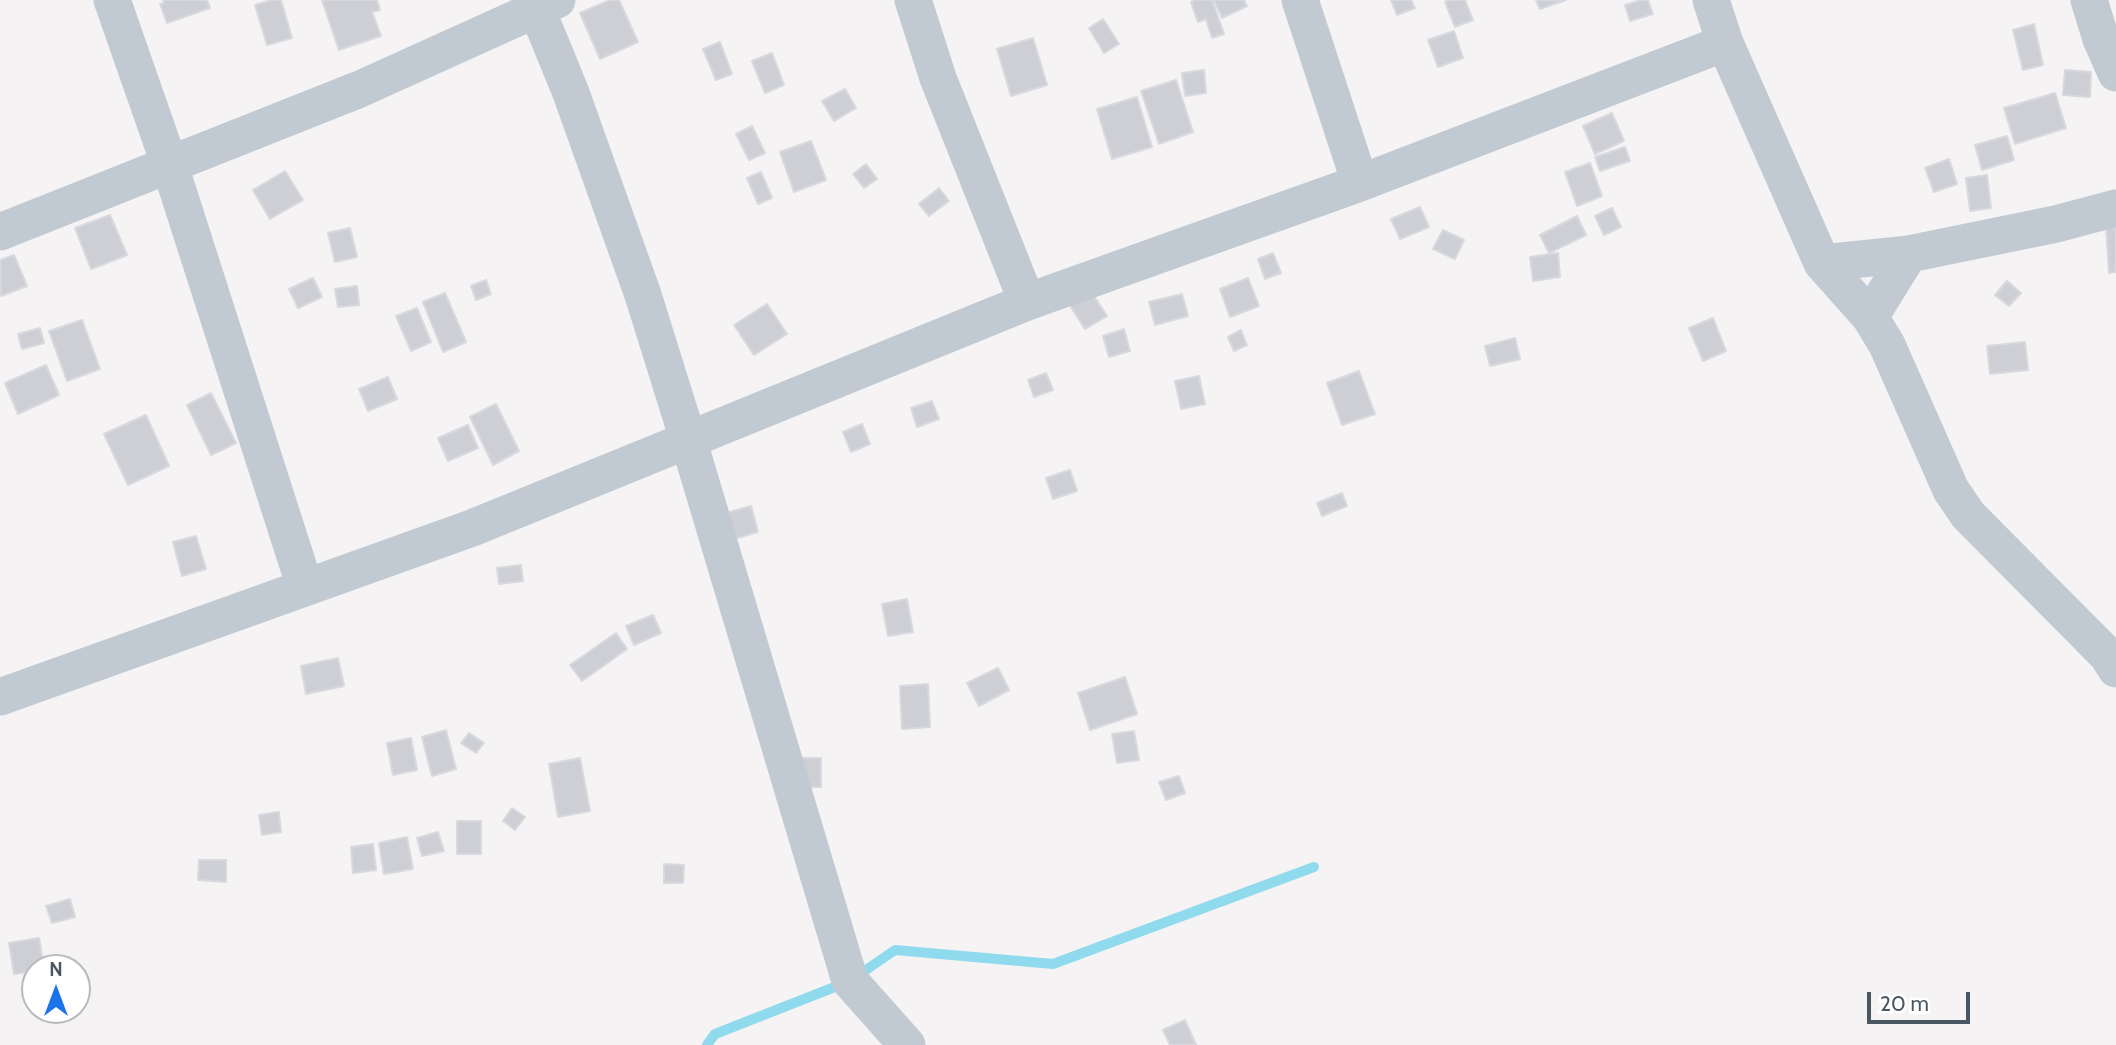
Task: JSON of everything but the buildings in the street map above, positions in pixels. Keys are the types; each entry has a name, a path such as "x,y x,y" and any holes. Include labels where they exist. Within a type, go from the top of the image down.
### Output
{"street":[{"path":"112,0 169,163 305,587"},
{"path":"913,0 938,78 1027,302"},
{"path":"1300,0 1360,183"},
{"path":"1711,0 1725,43 1822,263 1870,317 1887,345 1951,490 1968,515 2107,655 2116,670"},
{"path":"2090,0 2101,39 2116,73"},
{"path":"0,232 360,89 542,3 643,295 850,981 907,1045"},
{"path":"0,697 471,528 1027,302 1360,183 1725,43"},
{"path":"1822,263 1909,254 2056,224 2116,208"},
{"path":"1870,317 1909,254"}],"waterway":[{"path":"707,1045 715,1034 850,981 895,950 1053,964 1314,867"}]}
